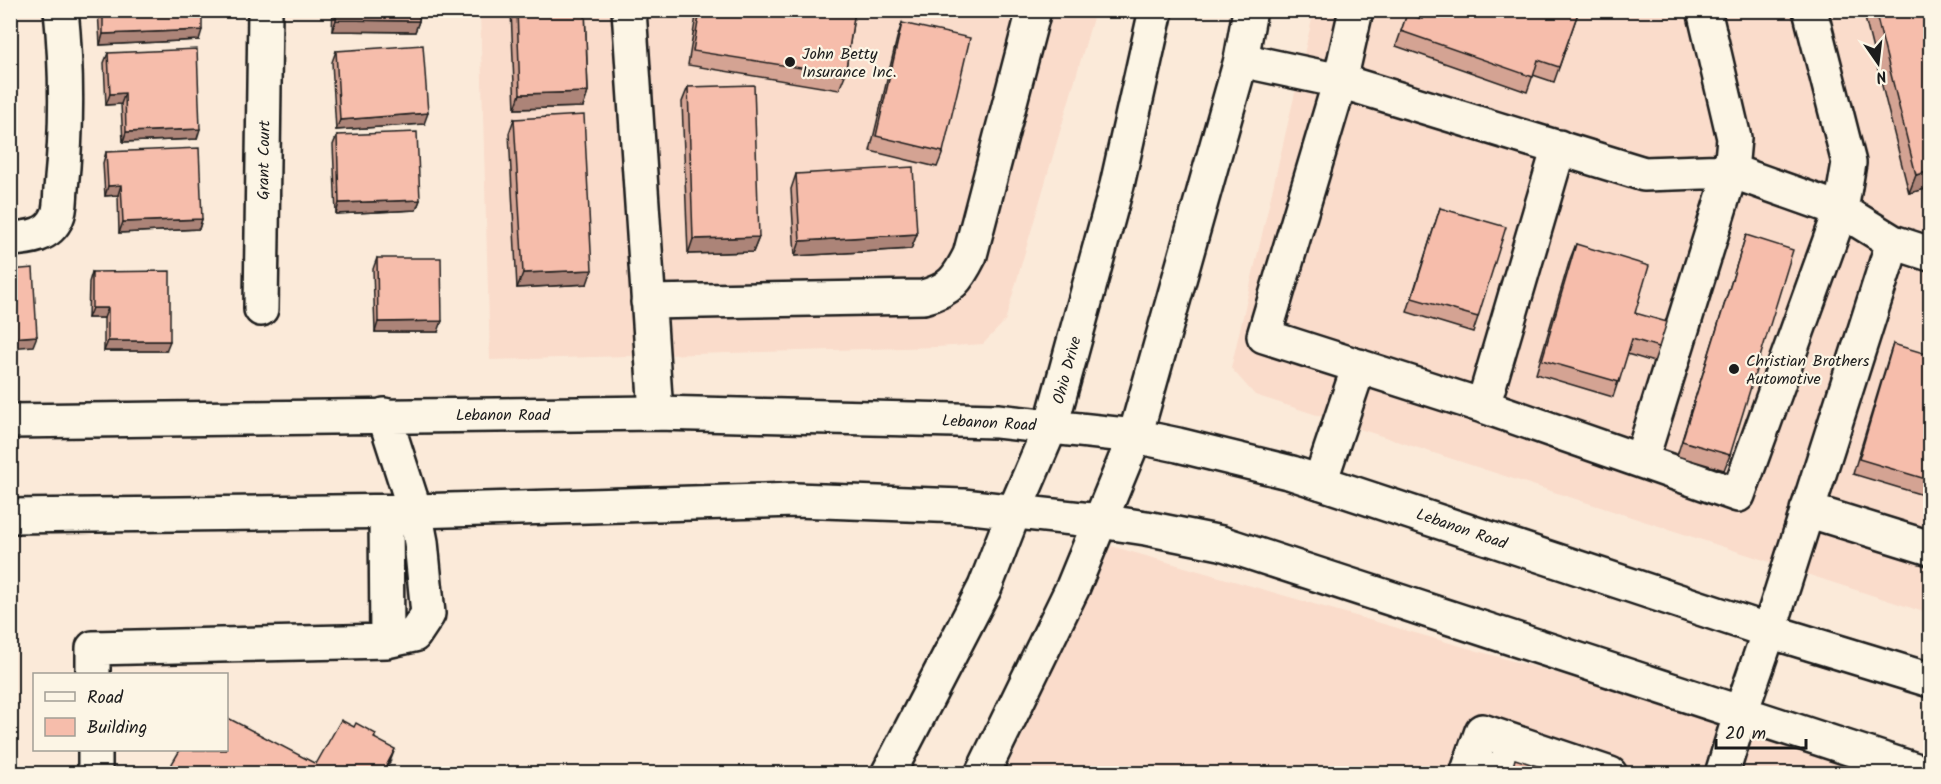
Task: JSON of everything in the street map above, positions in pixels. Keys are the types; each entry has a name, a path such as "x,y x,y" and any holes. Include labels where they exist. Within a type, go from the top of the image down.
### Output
{"main road":[{"path":"10,239 33,237 48,229 58,216 63,165 65,99 61,10"},
{"name":"Grant Court","path":"261,309 265,10"},
{"path":"629,10 656,413"},
{"path":"648,302 901,298 942,293 960,274 970,255 1034,10"},
{"name":"Ohio Drive","path":"888,774 985,587 1051,426 1117,185 1156,10"},
{"path":"982,774 1073,587 1135,436 1241,60 1250,10"},
{"path":"1356,10 1340,81 1264,336 1482,406 1738,495 1841,210 1849,163 1810,10"},
{"path":"1641,461 1731,171 1734,138 1704,10"},
{"path":"1241,60 1340,81 1644,174 1731,171 1841,210 1893,242 1930,254"},
{"path":"1482,406 1559,147"},
{"path":"1722,774 1893,242"},
{"path":"1320,482 1359,366"},
{"name":"Lebanon Road","path":"10,421 656,413 974,420 1135,436 1292,472 1769,631 1930,680"},
{"path":"93,673 93,648 387,641 400,512 384,415"},
{"path":"10,516 400,512 795,500 963,506 1100,521 1221,543 1928,774"},
{"path":"1807,510 1930,548"},
{"path":"1467,774 1482,731 1610,774"},
{"path":"95,751 95,774"},
{"path":"1499,774 1502,766 1525,774"}],"shaded area":[{"path":"480,11 1095,11 1005,321 983,344 490,360"},
{"path":"1314,11 1930,11 1930,614 1255,395 1231,368"},
{"path":"1111,546 1905,773 1004,774"}],"building":[{"path":"103,10 202,10 202,30 103,34"},
{"path":"336,10 419,10 419,21 336,20"},
{"path":"517,10 585,10 588,92 520,94"},
{"path":"700,10 855,10 845,75 693,51"},
{"path":"1425,10 1579,10 1559,67 1538,60 1533,77 1401,31 1407,14 1422,19"},
{"path":"1875,10 1930,10 1930,171 1916,175"},
{"path":"902,23 970,38 943,152 876,136"},
{"path":"423,45 428,113 340,120 336,51"},
{"path":"197,49 200,129 126,132 125,93 110,94 108,53"},
{"path":"754,85 759,237 693,239 688,87"},
{"path":"584,115 592,270 523,273 514,119"},
{"path":"417,132 420,200 339,203 337,135"},
{"path":"199,148 202,219 123,222 121,185 108,186 106,152"},
{"path":"913,167 917,234 800,241 796,174"},
{"path":"1440,208 1506,227 1478,317 1412,298"},
{"path":"1746,235 1793,250 1730,455 1682,441"},
{"path":"1576,244 1649,266 1635,313 1667,322 1659,347 1632,339 1619,382 1542,360"},
{"path":"377,258 441,258 442,321 378,322"},
{"path":"33,268 37,336 10,338 10,270"},
{"path":"170,271 170,341 108,341 108,308 92,308 92,272"},
{"path":"1893,344 1930,355 1929,480 1859,459"},
{"path":"228,718 316,764 341,720 354,727 356,723 376,734 374,738 395,749 382,774 182,774 170,767 179,751 228,751"},
{"path":"1515,759 1562,774 1511,774"}],"place":[{"name":"John Betty Insurance Inc.","path":"790,62"},
{"name":"Christian Brothers Automotive","path":"1734,369"}]}
